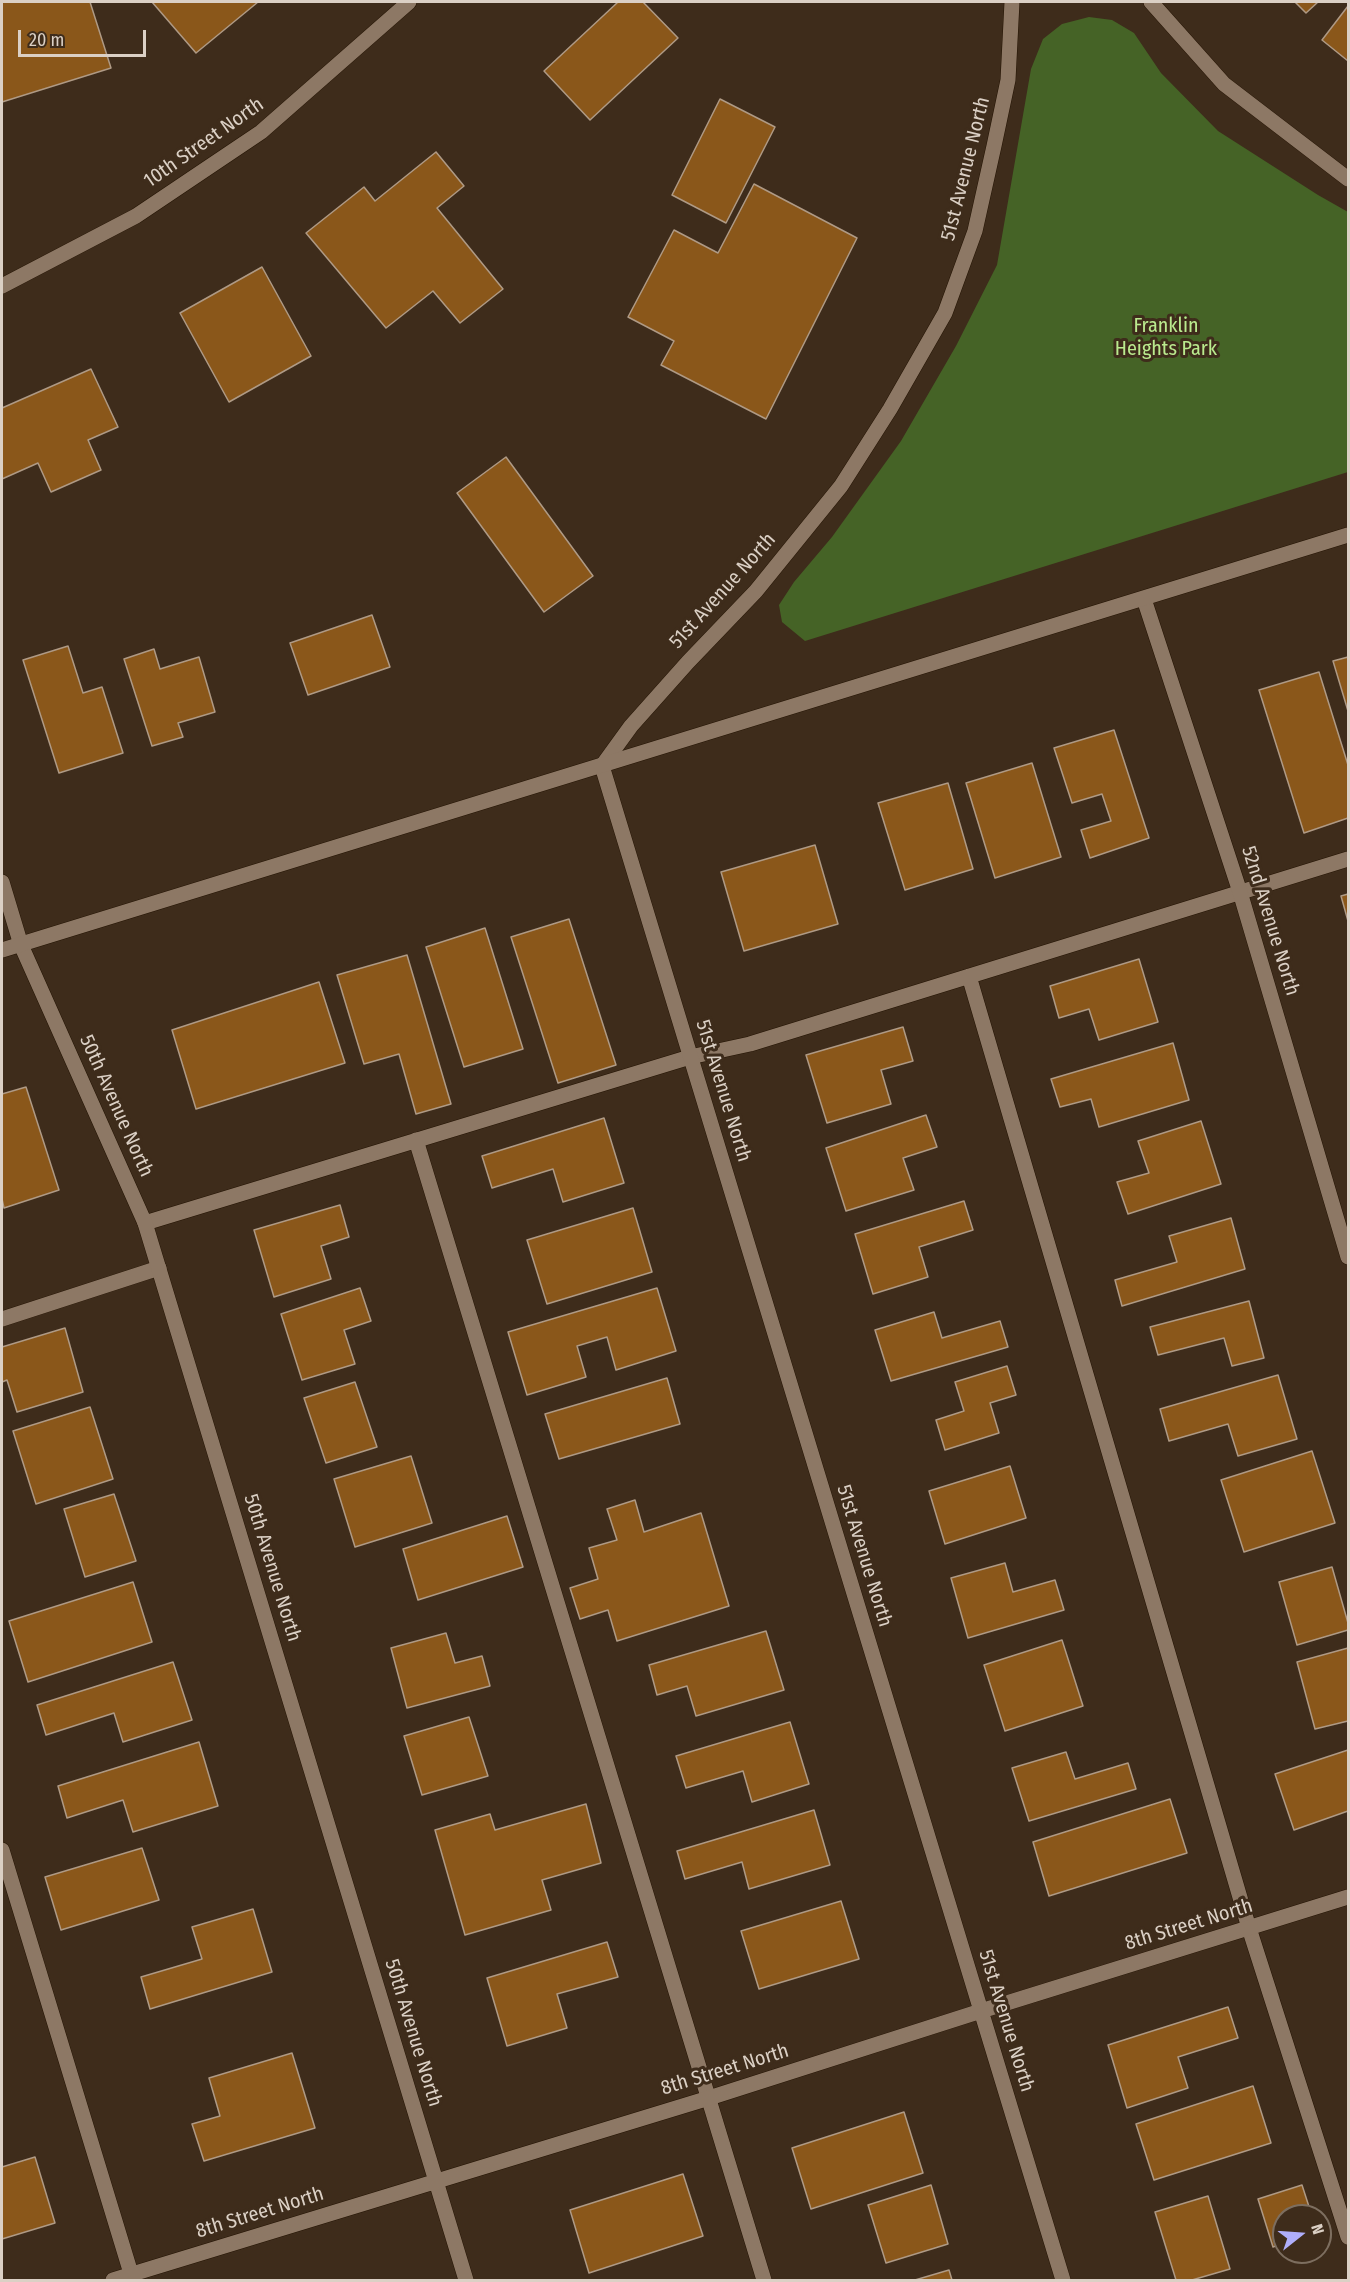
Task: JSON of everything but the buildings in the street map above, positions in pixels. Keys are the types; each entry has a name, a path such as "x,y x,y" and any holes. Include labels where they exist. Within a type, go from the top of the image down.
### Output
{"street":[{"name":"10th Street North","path":"2,286 136,216 261,132 409,2"},
{"name":"51st Avenue North","path":"1012,2 1008,80 994,146 975,231 945,313 890,409 841,486 756,591 687,662 631,726 602,766 1063,2280"},
{"path":"1150,2 1224,84 1348,179"},
{"path":"2,951 1348,536"},
{"name":"52nd Avenue North","path":"1144,599 1240,892 1348,1257"},
{"path":"145,1223 690,1057 750,1044 1348,859"},
{"name":"50th Avenue North","path":"2,882 21,945 145,1223 466,2280"},
{"path":"969,976 1249,1928 1348,2237"},
{"path":"416,1140 764,2280"},
{"path":"2,1319 159,1268"},
{"path":"2,1850 132,2278"},
{"name":"8th Street North","path":"113,2280 132,2278 436,2180 709,2098 1348,1897"}],"green space":[{"name":"Franklin Heights Park","path":"1089,17 1112,20 1134,33 1161,73 1218,131 1348,212 1348,472 805,641 782,622 779,605 794,582 832,537 901,441 956,346 997,265 1031,69 1043,39 1062,24"}]}
